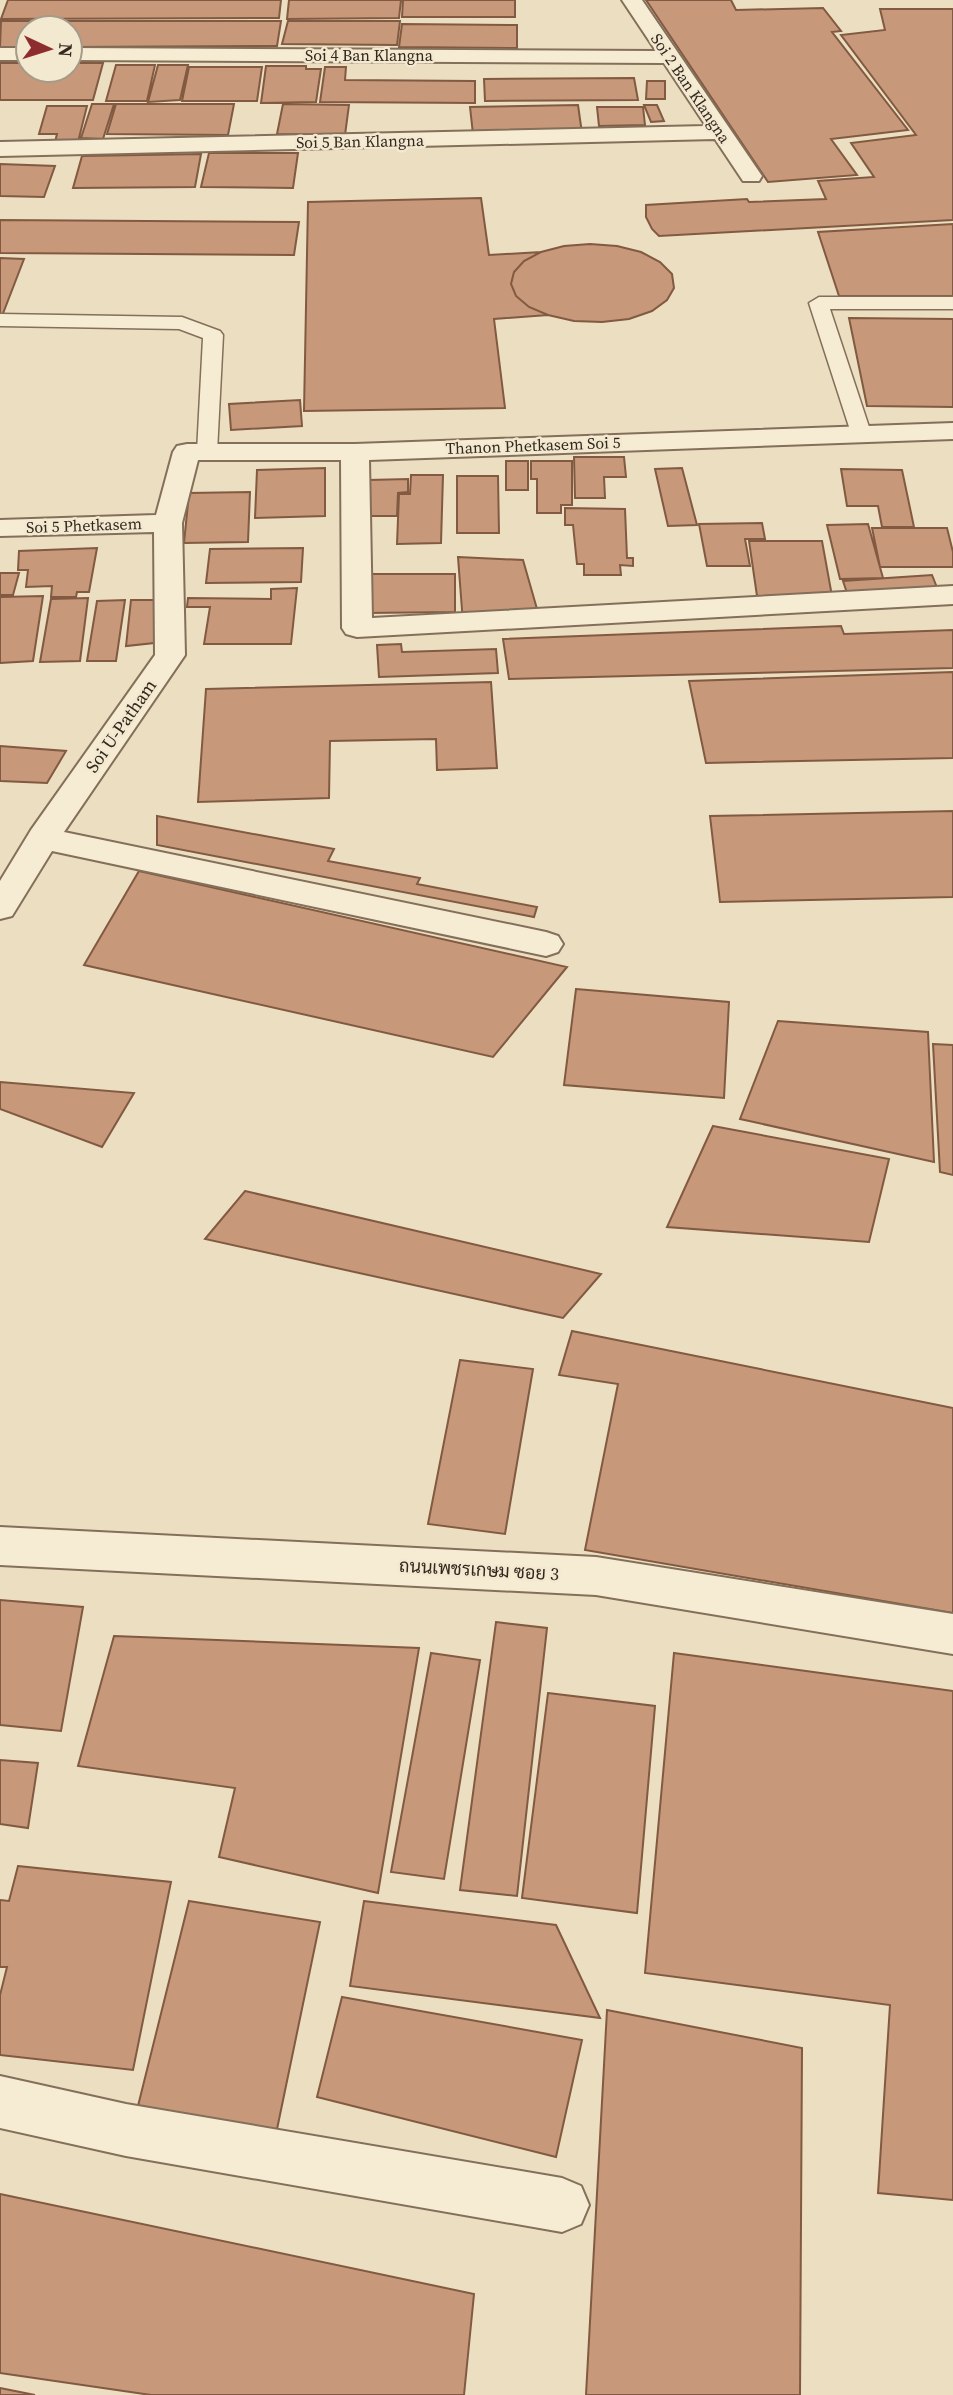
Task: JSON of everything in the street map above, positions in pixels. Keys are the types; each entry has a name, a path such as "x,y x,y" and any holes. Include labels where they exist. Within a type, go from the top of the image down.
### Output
{"street":[{"name":"Soi 2 Ban Klangna","path":"632,0 751,176"},
{"name":"Soi 4 Ban Klangna","path":"84,54 669,57"},
{"name":"Soi 5 Ban Klangna","path":"0,149 720,132"},
{"name":"Thanon Phetkasem Soi 5","path":"207,452 355,452 953,431"},
{"path":"168,523 187,452 207,452"},
{"path":"355,452 357,628 953,595"},
{"name":"Soi 5 Phetkasem","path":"0,528 168,523"},
{"name":"Soi U-Patham","path":"0,908 43,838 170,655 168,523"},
{"path":"43,838 546,944"},
{"name":"ถนนเพชรเกษม ซอย 3","path":"0,1546 597,1576 953,1634"},
{"path":"0,2102 127,2130 562,2205"}],"lane":[{"path":"861,433 819,303 953,303"},
{"path":"0,320 182,323 213,335 207,452"}],"building":[{"path":"8,0 281,0 279,18 84,19 84,14 14,14 14,19 1,19"},
{"path":"289,0 401,0 399,18 287,19"},
{"path":"403,0 515,0 515,17 402,17"},
{"path":"646,0 731,0 736,10 823,8 841,31 832,32 908,130 831,139 857,175 768,182"},
{"path":"880,9 953,9 953,220 659,236 652,229 646,217 646,205 747,199 749,202 826,199 818,181 874,177 851,143 916,135 841,35 885,30"},
{"path":"1,21 14,21 14,47 0,47"},
{"path":"84,21 281,21 277,46 84,47"},
{"path":"288,21 400,21 397,45 282,44"},
{"path":"402,24 517,25 517,48 399,47"},
{"path":"0,63 14,63 14,84 84,84 84,63 103,63 93,100 0,100"},
{"path":"116,65 155,65 147,101 106,101"},
{"path":"158,65 188,65 180,100 148,102"},
{"path":"266,66 306,66 306,69 321,69 316,102 261,103"},
{"path":"189,67 262,67 257,101 182,101"},
{"path":"325,67 346,67 345,80 475,81 475,103 320,102"},
{"path":"634,78 638,100 485,101 484,79"},
{"path":"647,81 665,81 665,99 646,99"},
{"path":"92,104 114,104 103,139 81,138"},
{"path":"116,104 234,104 228,135 107,134"},
{"path":"283,104 349,105 345,135 277,134"},
{"path":"578,105 582,133 473,134 470,107"},
{"path":"644,105 657,105 664,121 651,122"},
{"path":"47,106 87,106 78,142 55,142 57,134 39,134"},
{"path":"597,107 643,107 645,125 599,126"},
{"path":"209,153 298,153 293,188 201,187"},
{"path":"201,154 195,187 73,188 82,156"},
{"path":"0,164 55,166 44,197 0,196"},
{"path":"481,198 489,255 541,252 524,261 514,272 511,284 516,296 529,307 548,315 494,319 505,408 304,411 308,202"},
{"path":"0,220 299,222 294,255 0,253"},
{"path":"953,224 953,296 839,296 818,232"},
{"path":"564,246 617,246 641,252 660,262 672,274 674,288 667,300 652,311 629,319 602,322 574,321 548,315 529,307 516,296 511,284 514,272 524,261 541,252"},
{"path":"0,258 24,259 2,316 0,316"},
{"path":"849,318 953,319 953,407 867,406"},
{"path":"300,400 302,426 231,430 229,404"},
{"path":"574,457 624,457 626,477 604,477 605,498 575,498"},
{"path":"506,461 528,461 528,490 506,490"},
{"path":"531,461 572,461 572,505 561,505 561,513 537,513 537,479 531,479"},
{"path":"325,468 325,516 255,518 257,470"},
{"path":"682,468 697,525 668,526 655,469"},
{"path":"841,469 902,470 914,527 882,527 878,506 847,506"},
{"path":"411,475 443,475 441,543 397,544 399,494 410,494"},
{"path":"457,476 498,476 499,533 457,533"},
{"path":"408,479 408,492 398,493 397,516 368,516 369,480"},
{"path":"250,492 248,542 184,543 189,493"},
{"path":"565,508 625,509 627,558 633,558 633,566 620,565 621,575 584,575 584,564 577,564 573,525 565,525"},
{"path":"762,523 765,539 745,539 750,566 707,566 699,524"},
{"path":"868,524 883,578 840,579 827,525"},
{"path":"872,528 947,528 953,552 953,567 880,567"},
{"path":"749,541 822,541 832,596 757,596"},
{"path":"97,548 89,592 77,592 76,597 51,597 52,586 26,587 28,570 18,570 19,551"},
{"path":"303,548 301,582 206,583 210,549"},
{"path":"458,557 523,560 541,623 463,623"},
{"path":"0,573 19,573 13,595 0,595"},
{"path":"368,574 455,574 455,612 367,613"},
{"path":"932,575 938,590 848,596 843,581"},
{"path":"297,588 291,644 204,644 210,607 187,607 188,598 271,599 271,589"},
{"path":"43,596 33,661 0,663 0,597"},
{"path":"88,598 80,661 40,662 51,599"},
{"path":"125,600 116,661 87,661 97,601"},
{"path":"131,600 159,600 154,643 126,646"},
{"path":"841,626 844,634 953,630 953,668 509,679 503,639"},
{"path":"401,644 402,652 496,649 498,673 379,677 377,645"},
{"path":"953,672 953,758 706,763 689,681"},
{"path":"491,682 497,768 437,770 436,739 330,741 329,798 198,802 206,689"},
{"path":"0,746 66,751 47,783 0,781"},
{"path":"953,811 953,897 720,902 710,816"},
{"path":"157,816 334,849 328,861 420,878 417,884 537,907 534,917 157,845"},
{"path":"139,871 567,967 493,1057 84,965"},
{"path":"576,989 729,1002 724,1098 564,1085"},
{"path":"778,1021 928,1032 934,1162 740,1119"},
{"path":"933,1044 953,1045 953,1175 940,1172"},
{"path":"0,1082 134,1093 102,1147 0,1109"},
{"path":"713,1126 889,1159 869,1242 667,1227"},
{"path":"245,1191 601,1274 563,1318 205,1239"},
{"path":"572,1331 953,1408 953,1613 585,1550 618,1384 559,1375"},
{"path":"460,1360 533,1369 505,1534 428,1524"},
{"path":"0,1600 83,1607 61,1731 0,1725"},
{"path":"496,1622 547,1628 517,1896 460,1890"},
{"path":"114,1636 419,1648 378,1893 219,1857 235,1788 78,1766"},
{"path":"431,1653 480,1660 444,1879 391,1872"},
{"path":"674,1653 953,1691 953,2200 878,2193 890,2005 645,1973"},
{"path":"548,1693 655,1706 637,1913 522,1898"},
{"path":"0,1760 38,1763 28,1828 0,1824"},
{"path":"18,1866 171,1882 133,2070 0,2055 0,1995 7,1967 0,1967 0,1900 9,1901"},
{"path":"189,1901 320,1922 276,2134 137,2110"},
{"path":"364,1901 556,1925 600,2018 350,1986"},
{"path":"342,1997 582,2040 556,2157 317,2097"},
{"path":"607,2010 802,2048 800,2395 586,2395"},
{"path":"0,2194 474,2294 464,2395 151,2395 0,2373"},
{"path":"0,2388 35,2395 0,2395"}]}
